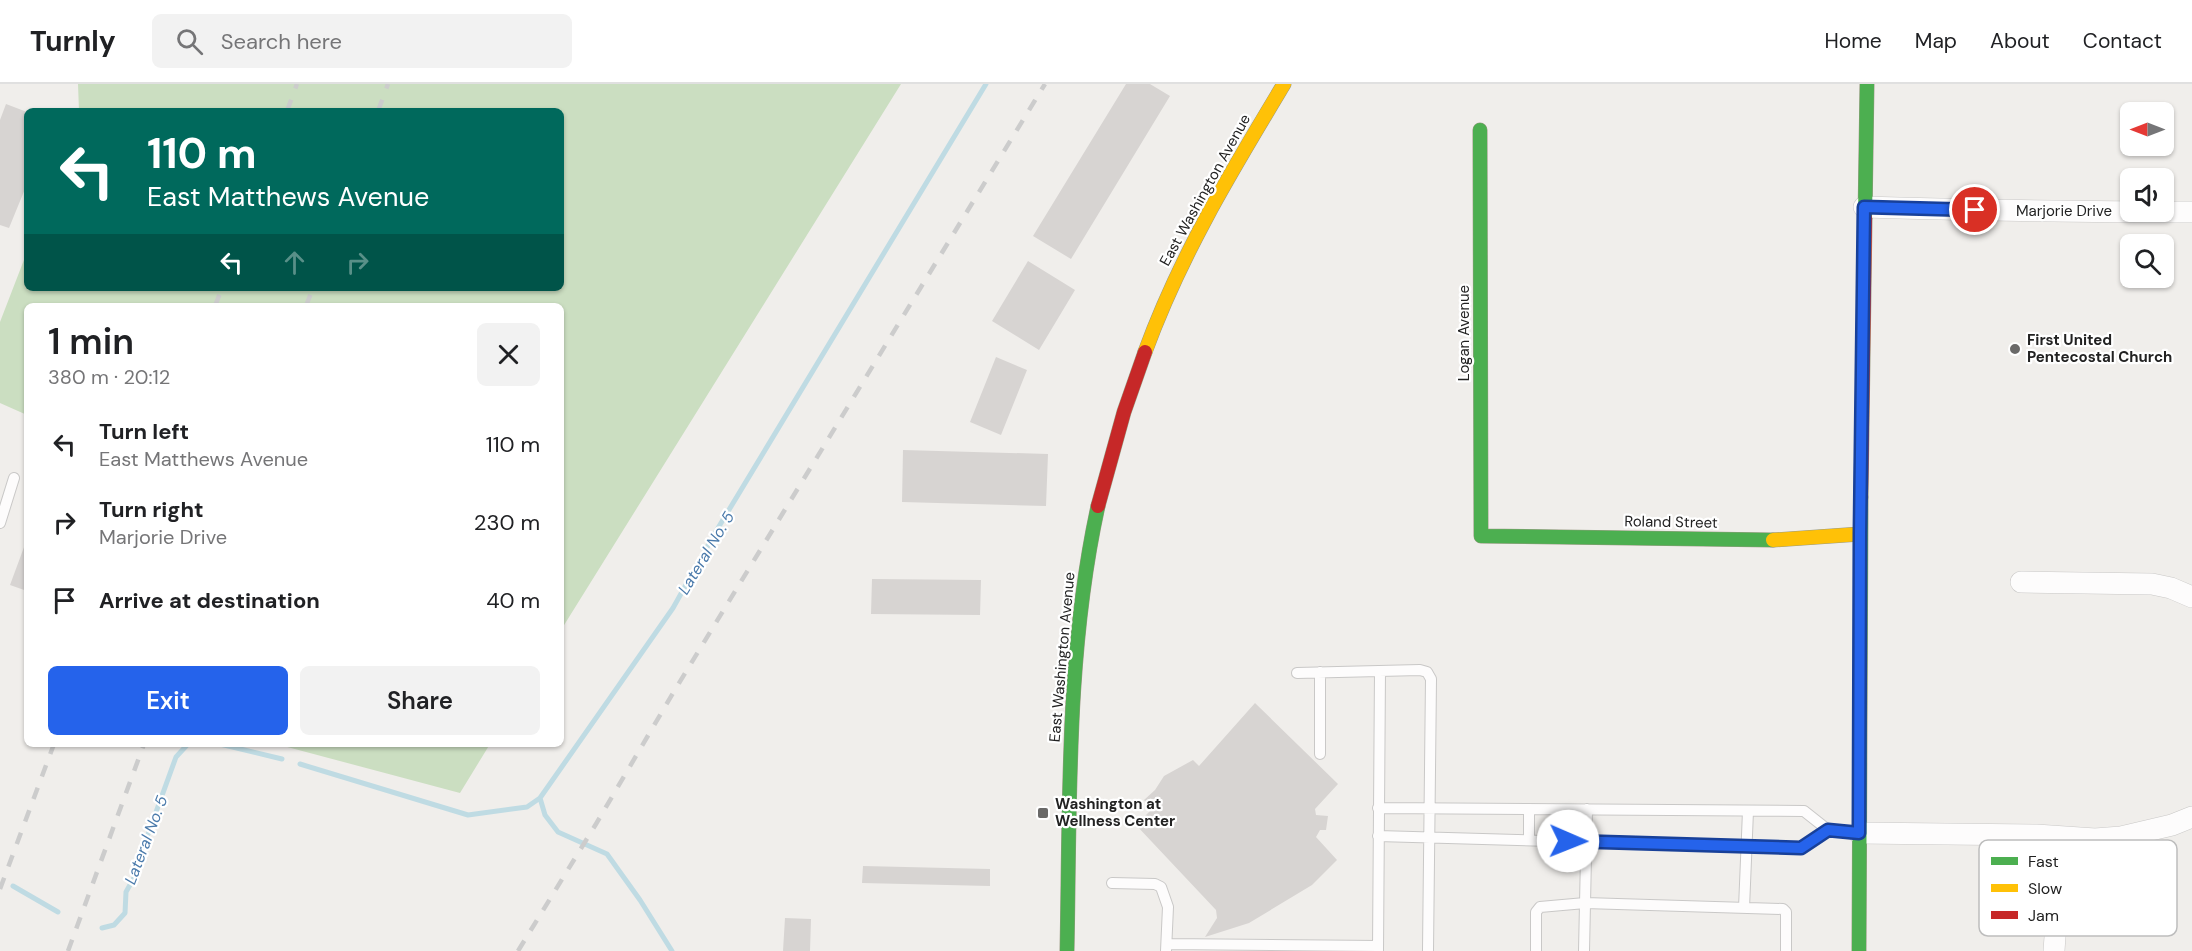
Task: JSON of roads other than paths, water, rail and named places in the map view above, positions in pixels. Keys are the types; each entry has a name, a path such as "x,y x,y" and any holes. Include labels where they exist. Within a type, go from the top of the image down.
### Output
{"street":[{"name":"East Washington Avenue","path":"1067,951 1070,741 1076,647 1083,582 1109,463 1128,400 1158,316 1189,249 1284,84"},
{"path":"1858,951 1860,534 1867,84"},
{"name":"Logan Avenue","path":"1480,130 1481,536"},
{"name":"Marjorie Drive","path":"1864,207 2045,212 2192,212"},
{"name":"Roland Street","path":"1481,536 1779,540 1860,534"},
{"path":"2021,582 2152,584 2171,588 2192,597"},
{"path":"1859,833 2036,835 2096,839 2121,837 2172,825 2192,817"},
{"path":"2036,835 2041,840"},
{"path":"2054,951 2055,936"}],"lane":[{"path":"0,523 14,478"},
{"path":"1297,673 1420,670 1427,672 1431,679 1428,951"},
{"path":"1112,883 1161,886 1168,907 1167,947 1378,949 1377,836 1380,671"},
{"path":"1320,672 1320,754"},
{"path":"1378,808 1804,811 1828,830 1859,833"},
{"path":"1529,809 1529,840"},
{"path":"1584,951 1587,810"},
{"path":"1744,908 1748,811"},
{"path":"1377,836 1801,848 1828,830"},
{"path":"1536,951 1536,912 1540,907 1585,903 1783,909 1786,912 1786,951"}],"waterway":[{"name":"Lateral No. 5","path":"300,764 468,815 527,807 540,798 673,608 715,533 986,84"},
{"name":"Lateral No. 5","path":"102,928 114,925 125,913 126,892 136,874 139,859 176,757 185,747"},
{"name":"Lateral No. 5","path":"232,747 282,759"},
{"path":"540,798 545,815 558,832 607,854 640,900 672,951"},
{"name":"Lateral No. 5","path":"13,886 58,912"}],"railway":[{"path":"288,108 297,84"},
{"path":"379,108 388,84"},
{"path":"518,951 1045,84"},
{"path":"216,303 221,291"},
{"path":"307,303 312,291"},
{"path":"0,889 53,747"},
{"path":"68,951 143,747"}],"place":[{"name":"First United Pentecostal Church","path":"2015,349"},
{"name":"Washington at Wellness Center","path":"1043,813"}]}
